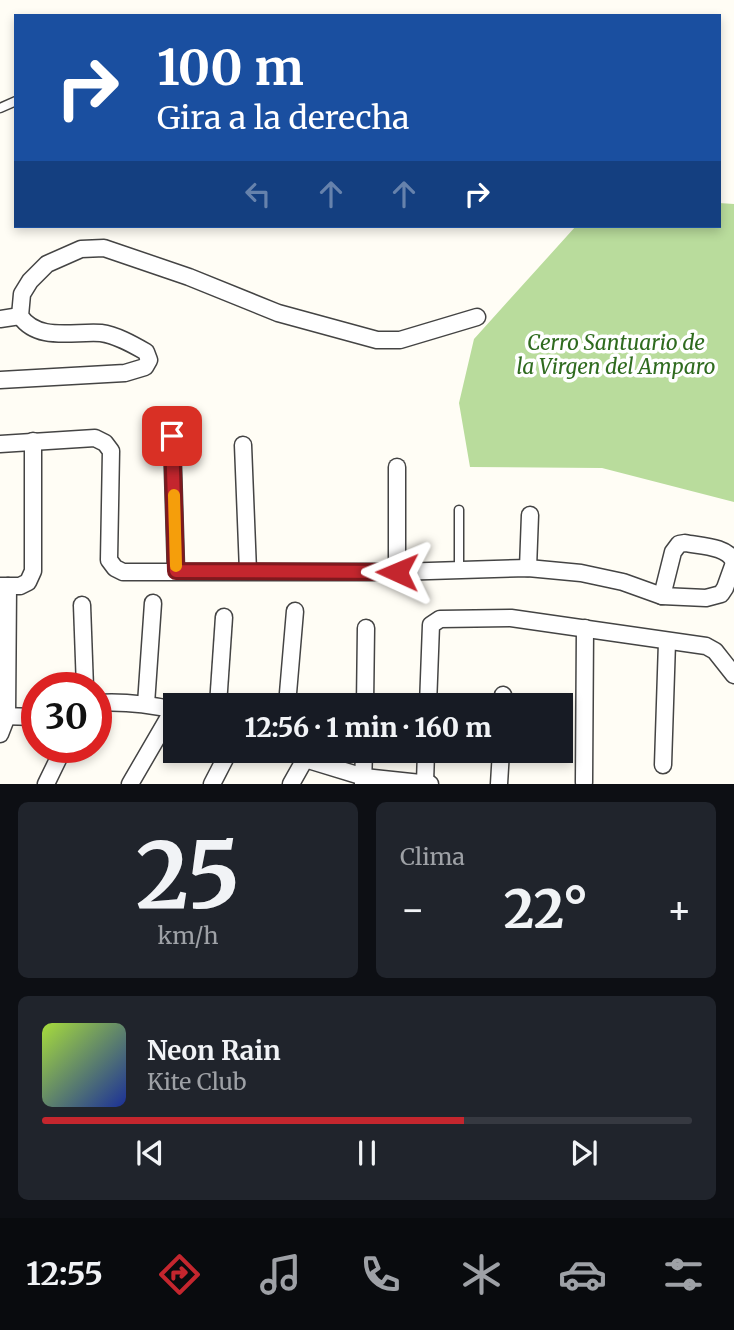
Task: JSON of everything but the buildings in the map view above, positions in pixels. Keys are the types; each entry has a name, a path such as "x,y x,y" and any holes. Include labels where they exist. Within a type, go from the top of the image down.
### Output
{"street":[{"path":"0,380 136,372 145,367 149,360 146,352 122,340 103,333 38,332 27,327 20,316 22,294 30,281 47,264 80,249 104,248 189,277 278,313 377,340 400,341 477,317"},
{"path":"0,320 20,316"},
{"path":"172,436 176,571"},
{"path":"0,444 95,438 105,443 111,451 109,560 115,568 123,572 397,572 459,568 528,568 581,573 662,596 714,597 725,588 734,563 732,556 725,551 679,544 673,552 662,596"},
{"path":"0,734 4,716 4,586 20,586 28,582 33,571 33,441"},
{"path":"243,445 248,571"},
{"path":"397,467 397,572"},
{"path":"528,568 530,515"},
{"path":"146,704 153,603"},
{"path":"82,605 84,672"},
{"path":"288,693 295,611"},
{"path":"219,693 224,617"},
{"path":"428,693 431,625 440,619 511,618 706,646 715,651 734,675"},
{"path":"365,693 366,628"},
{"path":"584,782 585,628"},
{"path":"663,765 667,642"},
{"path":"112,702 163,708"},
{"path":"130,784 163,728"},
{"path":"46,784 56,763"},
{"path":"212,784 223,763"},
{"path":"291,784 303,763"},
{"path":"316,763 363,780 427,783 426,763"},
{"path":"499,784 500,763"}],"lane":[{"path":"459,510 459,568"}],"green space":[{"name":"Cerro Santuario de la Virgen del Amparo","path":"721,203 734,204 734,502 602,468 470,467 459,403 474,339 574,228 721,228"}],"slow traffic":[{"path":"174,495 176,566"}],"route":[{"path":"172,436 176,571 397,572"}]}
